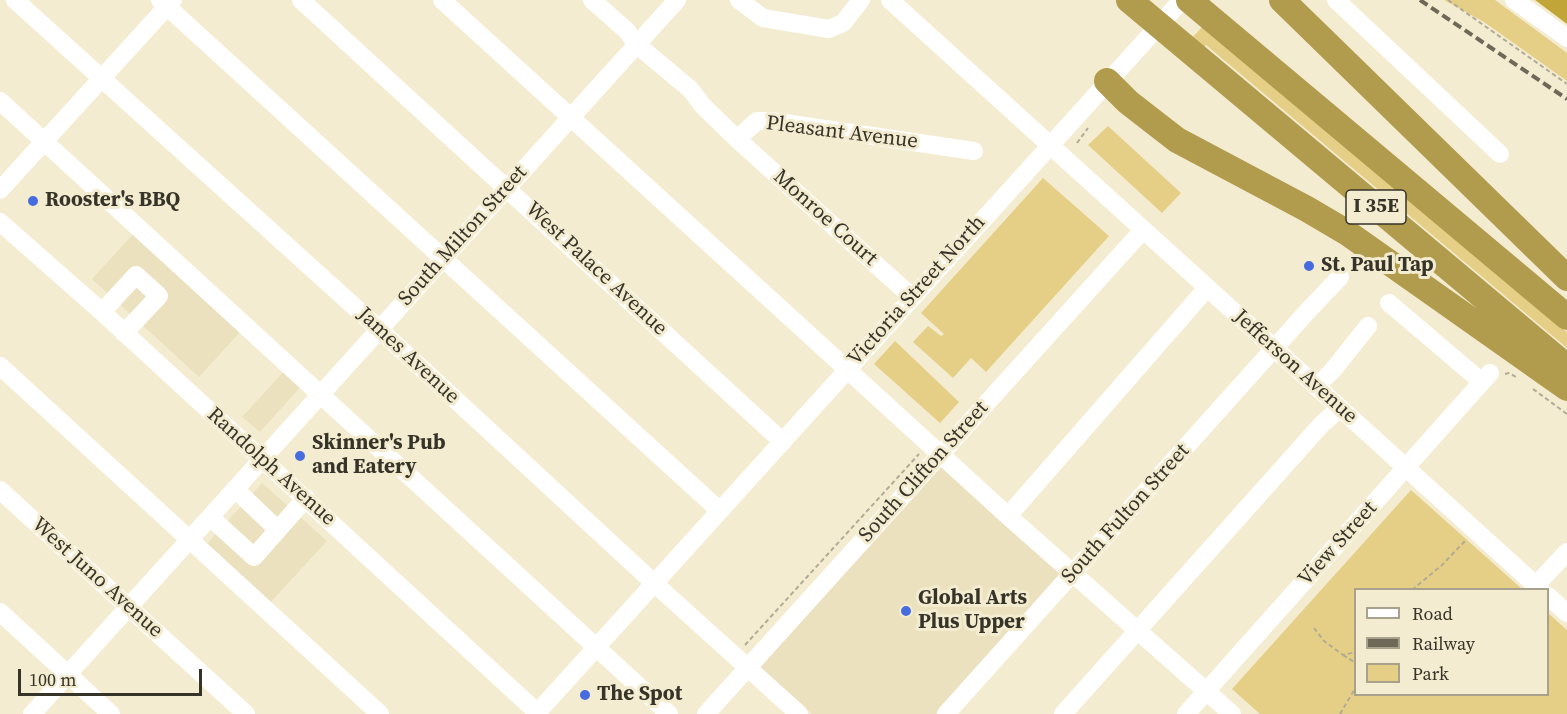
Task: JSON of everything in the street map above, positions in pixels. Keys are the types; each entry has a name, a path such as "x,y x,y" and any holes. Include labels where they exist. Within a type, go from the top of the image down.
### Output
{"highway":[{"name":"I 35E","path":"1129,0 1567,367"},
{"name":"I 35E","path":"1189,0 1567,317"},
{"path":"1282,0 1567,278"},
{"path":"1107,81 1136,110 1177,140 1307,208 1346,232 1567,388"}],"street":[{"name":"James Avenue","path":"15,0 379,329 799,714"},
{"name":"West Palace Avenue","path":"301,0 783,442"},
{"path":"442,0 1008,516 1232,714"},
{"name":"Pleasant Avenue","path":"592,0 627,32 636,44 690,90 737,139 757,121 771,121 974,152"},
{"name":"South Milton Street","path":"32,714 677,0"},
{"path":"739,0 763,18 829,29 843,23 861,0"},
{"name":"Jefferson Avenue","path":"890,0 1540,588"},
{"name":"Victoria Street North","path":"538,713 1182,0"},
{"path":"1336,0 1500,154"},
{"path":"1514,0 1567,38"},
{"path":"0,190 167,2 720,511"},
{"path":"0,101 669,714"},
{"name":"Monroe Court","path":"737,139 912,297"},
{"name":"Randolph Avenue","path":"0,222 306,498 538,713"},
{"name":"South Clifton Street","path":"706,714 1143,230"},
{"path":"102,312 136,275 159,296 124,333"},
{"name":"South Fulton Street","path":"946,714 1340,277"},
{"path":"1008,516 1207,288"},
{"path":"1389,303 1486,377"},
{"path":"1316,387 1333,370 1368,326"},
{"path":"0,366 380,714"},
{"name":"View Street","path":"1186,714 1486,377"},
{"path":"1063,714 1321,425 1340,408"},
{"path":"234,489 278,530"},
{"name":"West Juno Avenue","path":"0,490 246,714"},
{"path":"210,517 254,556 306,498"},
{"path":"1543,588 1567,552"},
{"name":"Jefferson Avenue","path":"1549,596 1567,613"},
{"path":"0,612 111,714"}],"path":[{"path":"1448,0 1567,84"},
{"path":"1486,377 1509,373 1518,377"},
{"path":"1526,383 1567,414"},
{"path":"741,650 917,454 922,454"},
{"path":"1414,588 1442,565 1474,530"},
{"path":"1314,628 1324,641 1354,662"},
{"path":"1343,655 1354,652"},
{"path":"1340,714 1354,690"}],"shaded area":[{"path":"1535,0 1567,0 1567,24"},
{"path":"135,232 242,330 199,377 92,279"},
{"path":"286,369 303,384 260,432 242,417"},
{"path":"941,462 1063,571 936,714 812,714 759,667"},
{"path":"262,483 327,541 268,605 204,547"}],"green space":[{"path":"1444,0 1495,0 1567,53 1567,81 1484,22"},
{"path":"1202,27 1567,332 1567,348 1206,45 1202,49 1191,39"},
{"path":"1108,126 1181,193 1162,213 1088,145"},
{"path":"1043,178 1109,236 986,372 971,358 953,378 913,342 928,326 941,336 944,334 921,313"},
{"path":"895,341 959,402 940,423 874,364"},
{"path":"1411,490 1521,588 1354,588 1354,696 1549,696 1549,614 1567,630 1567,714 1260,714 1232,689"}],"railway":[{"path":"1420,0 1567,99"}],"place":[{"name":"Rooster's BBQ","path":"33,201"},
{"name":"St. Paul Tap","path":"1309,266"},
{"name":"Skinner's Pub and Eatery","path":"300,456"},
{"name":"Global Arts Plus Upper","path":"906,611"},
{"name":"The Spot","path":"585,695"}]}
